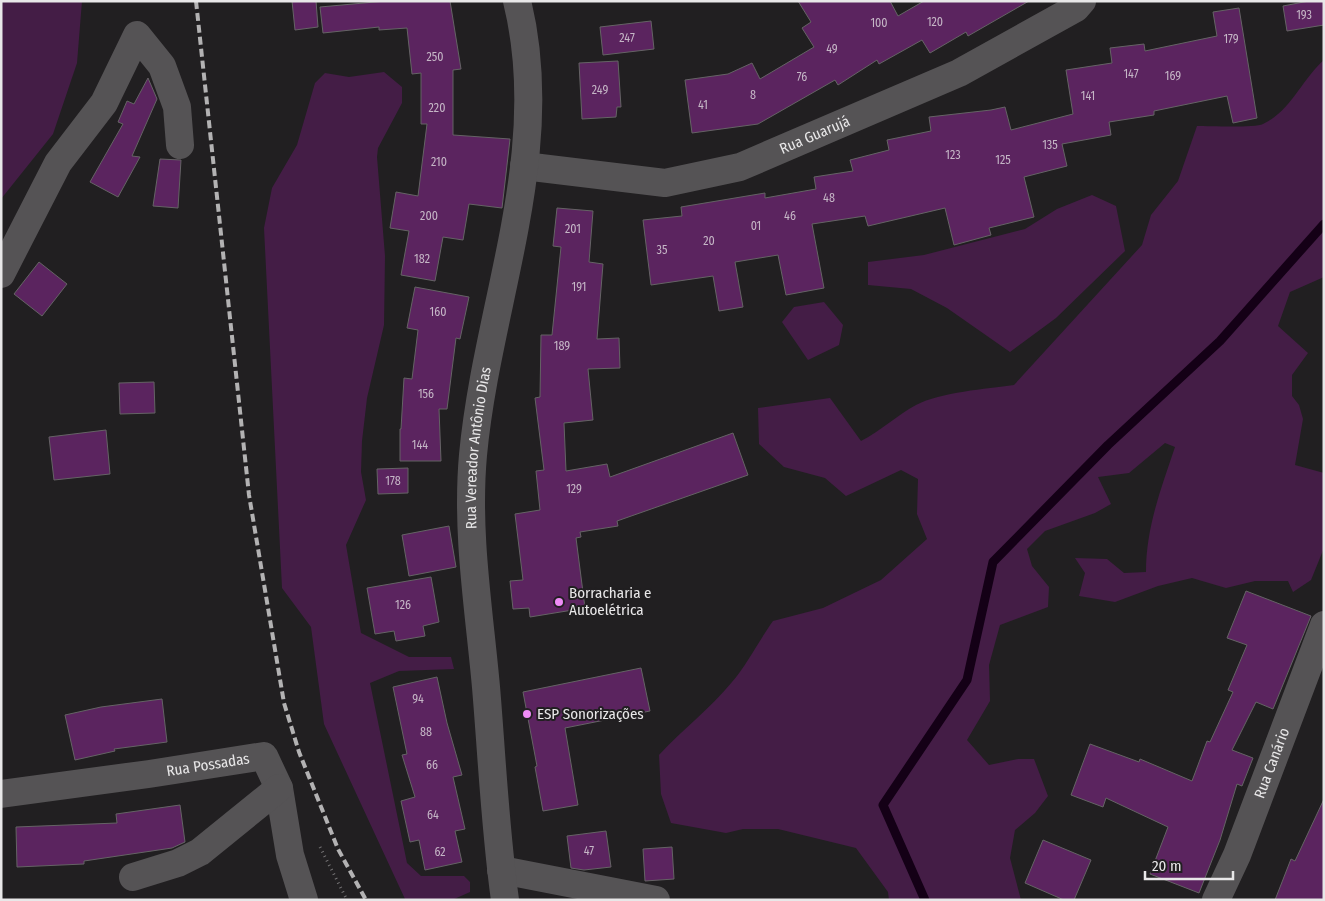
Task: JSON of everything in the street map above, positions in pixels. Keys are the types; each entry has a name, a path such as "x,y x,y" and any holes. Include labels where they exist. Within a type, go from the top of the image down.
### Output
{"street":[{"name":"Rua Vereador Antônio Dias","path":"505,900 470,524 473,455 485,374 512,244 524,166 530,94 517,1"},
{"name":"Rua Guarujá","path":"524,166 665,183 740,167 959,72 1076,8 1082,1"},
{"path":"1,274 58,163 104,103 138,35 162,66 177,107 180,146"},
{"name":"Rua Canário","path":"1216,900 1237,855 1324,625"},
{"name":"Rua Possadas","path":"1,794 264,756 279,788 290,855 304,900"},
{"path":"133,877 178,863 200,852 279,788"},
{"path":"501,870 656,900"}],"shaded area":[{"path":"1,1 82,1 77,63 53,134 1,199"},
{"path":"1324,60 1324,277 1290,292 1278,326 1308,353 1292,375 1292,396 1299,405 1303,419 1295,465 1324,473 1324,548 1311,580 1293,592 1288,581 1255,581 1226,588 1192,578 1158,586 1115,602 1079,596 1085,573 1075,558 1107,559 1124,573 1146,572 1151,524 1175,447 1165,443 1129,473 1098,477 1111,504 1095,513 1045,531 1027,549 1032,566 1049,587 1048,607 1000,625 989,665 990,701 967,740 989,765 1018,759 1034,759 1048,796 1035,813 1015,830 1010,858 1021,900 889,900 888,892 856,848 778,829 743,829 726,833 671,823 661,794 659,755 732,682 773,621 823,608 881,580 927,539 917,514 918,479 901,470 846,496 825,478 784,467 759,444 758,408 830,398 861,441 909,409 926,401 964,392 1014,385 1142,245 1151,215 1178,181 1197,126 1263,124 1273,118 1289,103 1309,76"},
{"path":"384,72 402,87 402,103 378,148 377,157 385,256 384,325 367,398 362,441 361,472 366,500 346,545 361,633 409,657 451,657 454,669 399,671 370,683 407,863 421,876 464,876 470,882 470,892 452,900 405,899 324,724 311,627 282,588 264,228 272,188 297,145 315,83 325,73 349,77"},
{"path":"1092,195 1116,206 1125,251 1056,318 1010,352 947,308 911,289 868,285 868,262 924,255 1025,229 1057,209"},
{"path":"824,302 843,325 839,345 808,360 782,322 794,307"}],"building":[{"path":"292,1 316,1 318,27 295,30"},
{"path":"386,1 450,1 461,69 453,70 453,135 510,139 502,208 469,204 463,240 443,237 435,281 401,275 409,231 390,228 396,192 418,196 427,124 421,124 421,73 412,74 407,28 379,30 379,27 323,33 320,7"},
{"path":"798,1 890,1 898,16 924,1 1029,1 968,36 966,32 930,53 922,40 879,64 877,60 838,85 835,80 758,124 692,133 685,80 728,74 752,63 760,79 814,47 802,28 811,22"},
{"path":"1309,1 1324,1 1324,25 1287,31 1283,6"},
{"path":"1239,8 1257,118 1233,123 1227,96 1154,111 1154,115 1109,122 1111,135 1062,144 1067,166 1024,177 1034,217 989,228 991,235 954,245 945,208 868,226 865,216 812,224 824,288 786,295 778,255 735,262 743,307 719,311 713,276 651,285 643,220 682,216 681,207 765,193 765,198 816,189 814,177 853,171 850,160 889,150 887,140 931,131 929,117 1005,107 1011,130 1073,114 1066,70 1112,63 1110,48 1144,44 1145,51 1217,36 1213,12"},
{"path":"651,21 654,49 603,55 600,27"},
{"path":"618,61 621,107 617,107 616,117 582,119 579,63"},
{"path":"148,78 157,99 132,156 140,157 118,197 90,182 123,124 118,122 127,101 134,104"},
{"path":"160,159 181,160 178,208 153,206"},
{"path":"557,208 593,211 589,262 603,264 597,339 619,338 620,368 588,369 593,420 564,423 566,471 607,464 610,477 733,433 748,475 617,521 618,526 580,532 581,537 576,538 585,608 530,617 529,608 513,609 510,581 523,580 515,514 540,510 536,471 544,470 535,398 540,397 541,335 552,335 561,247 553,246"},
{"path":"39,262 67,284 42,316 14,294"},
{"path":"415,287 469,297 460,339 456,338 447,409 439,409 441,461 400,461 400,429 404,378 412,379 418,330 407,328"},
{"path":"154,382 155,413 120,414 119,383"},
{"path":"106,430 110,474 54,480 49,437"},
{"path":"408,468 408,493 378,494 377,469"},
{"path":"449,526 456,567 409,576 402,535"},
{"path":"431,577 439,622 423,626 425,636 396,641 394,631 375,634 367,588"},
{"path":"1246,591 1311,616 1273,709 1256,702 1232,750 1253,758 1242,786 1237,784 1220,840 1199,893 1150,874 1168,827 1106,798 1103,807 1071,795 1090,744 1139,762 1140,759 1192,781 1207,741 1210,742 1233,692 1228,690 1247,645 1227,638"},
{"path":"641,668 650,711 565,728 578,805 543,811 535,767 537,766 523,692"},
{"path":"437,677 447,723 462,775 453,777 465,829 455,831 462,862 425,870 419,840 410,842 401,801 415,797 402,755 407,754 393,687"},
{"path":"162,699 167,742 114,749 115,751 75,760 65,715 101,707"},
{"path":"1324,799 1324,900 1275,900 1291,859 1295,861"},
{"path":"180,805 185,842 172,848 84,861 84,864 17,867 16,827 117,823 116,814"},
{"path":"606,831 611,867 584,870 571,868 567,836"},
{"path":"1043,840 1091,860 1074,900 1064,900 1025,883"},
{"path":"672,847 674,879 645,881 643,849"}],"waterway":[{"path":"925,900 883,805 967,680 993,562 1108,445 1220,341 1324,224"}],"railway":[{"path":"196,1 249,495 284,703 299,752 338,849 366,900"}],"place":[{"name":"Borracharia e Autoelétrica","path":"559,602"},
{"name":"ESP Sonorizações","path":"527,714"}]}
